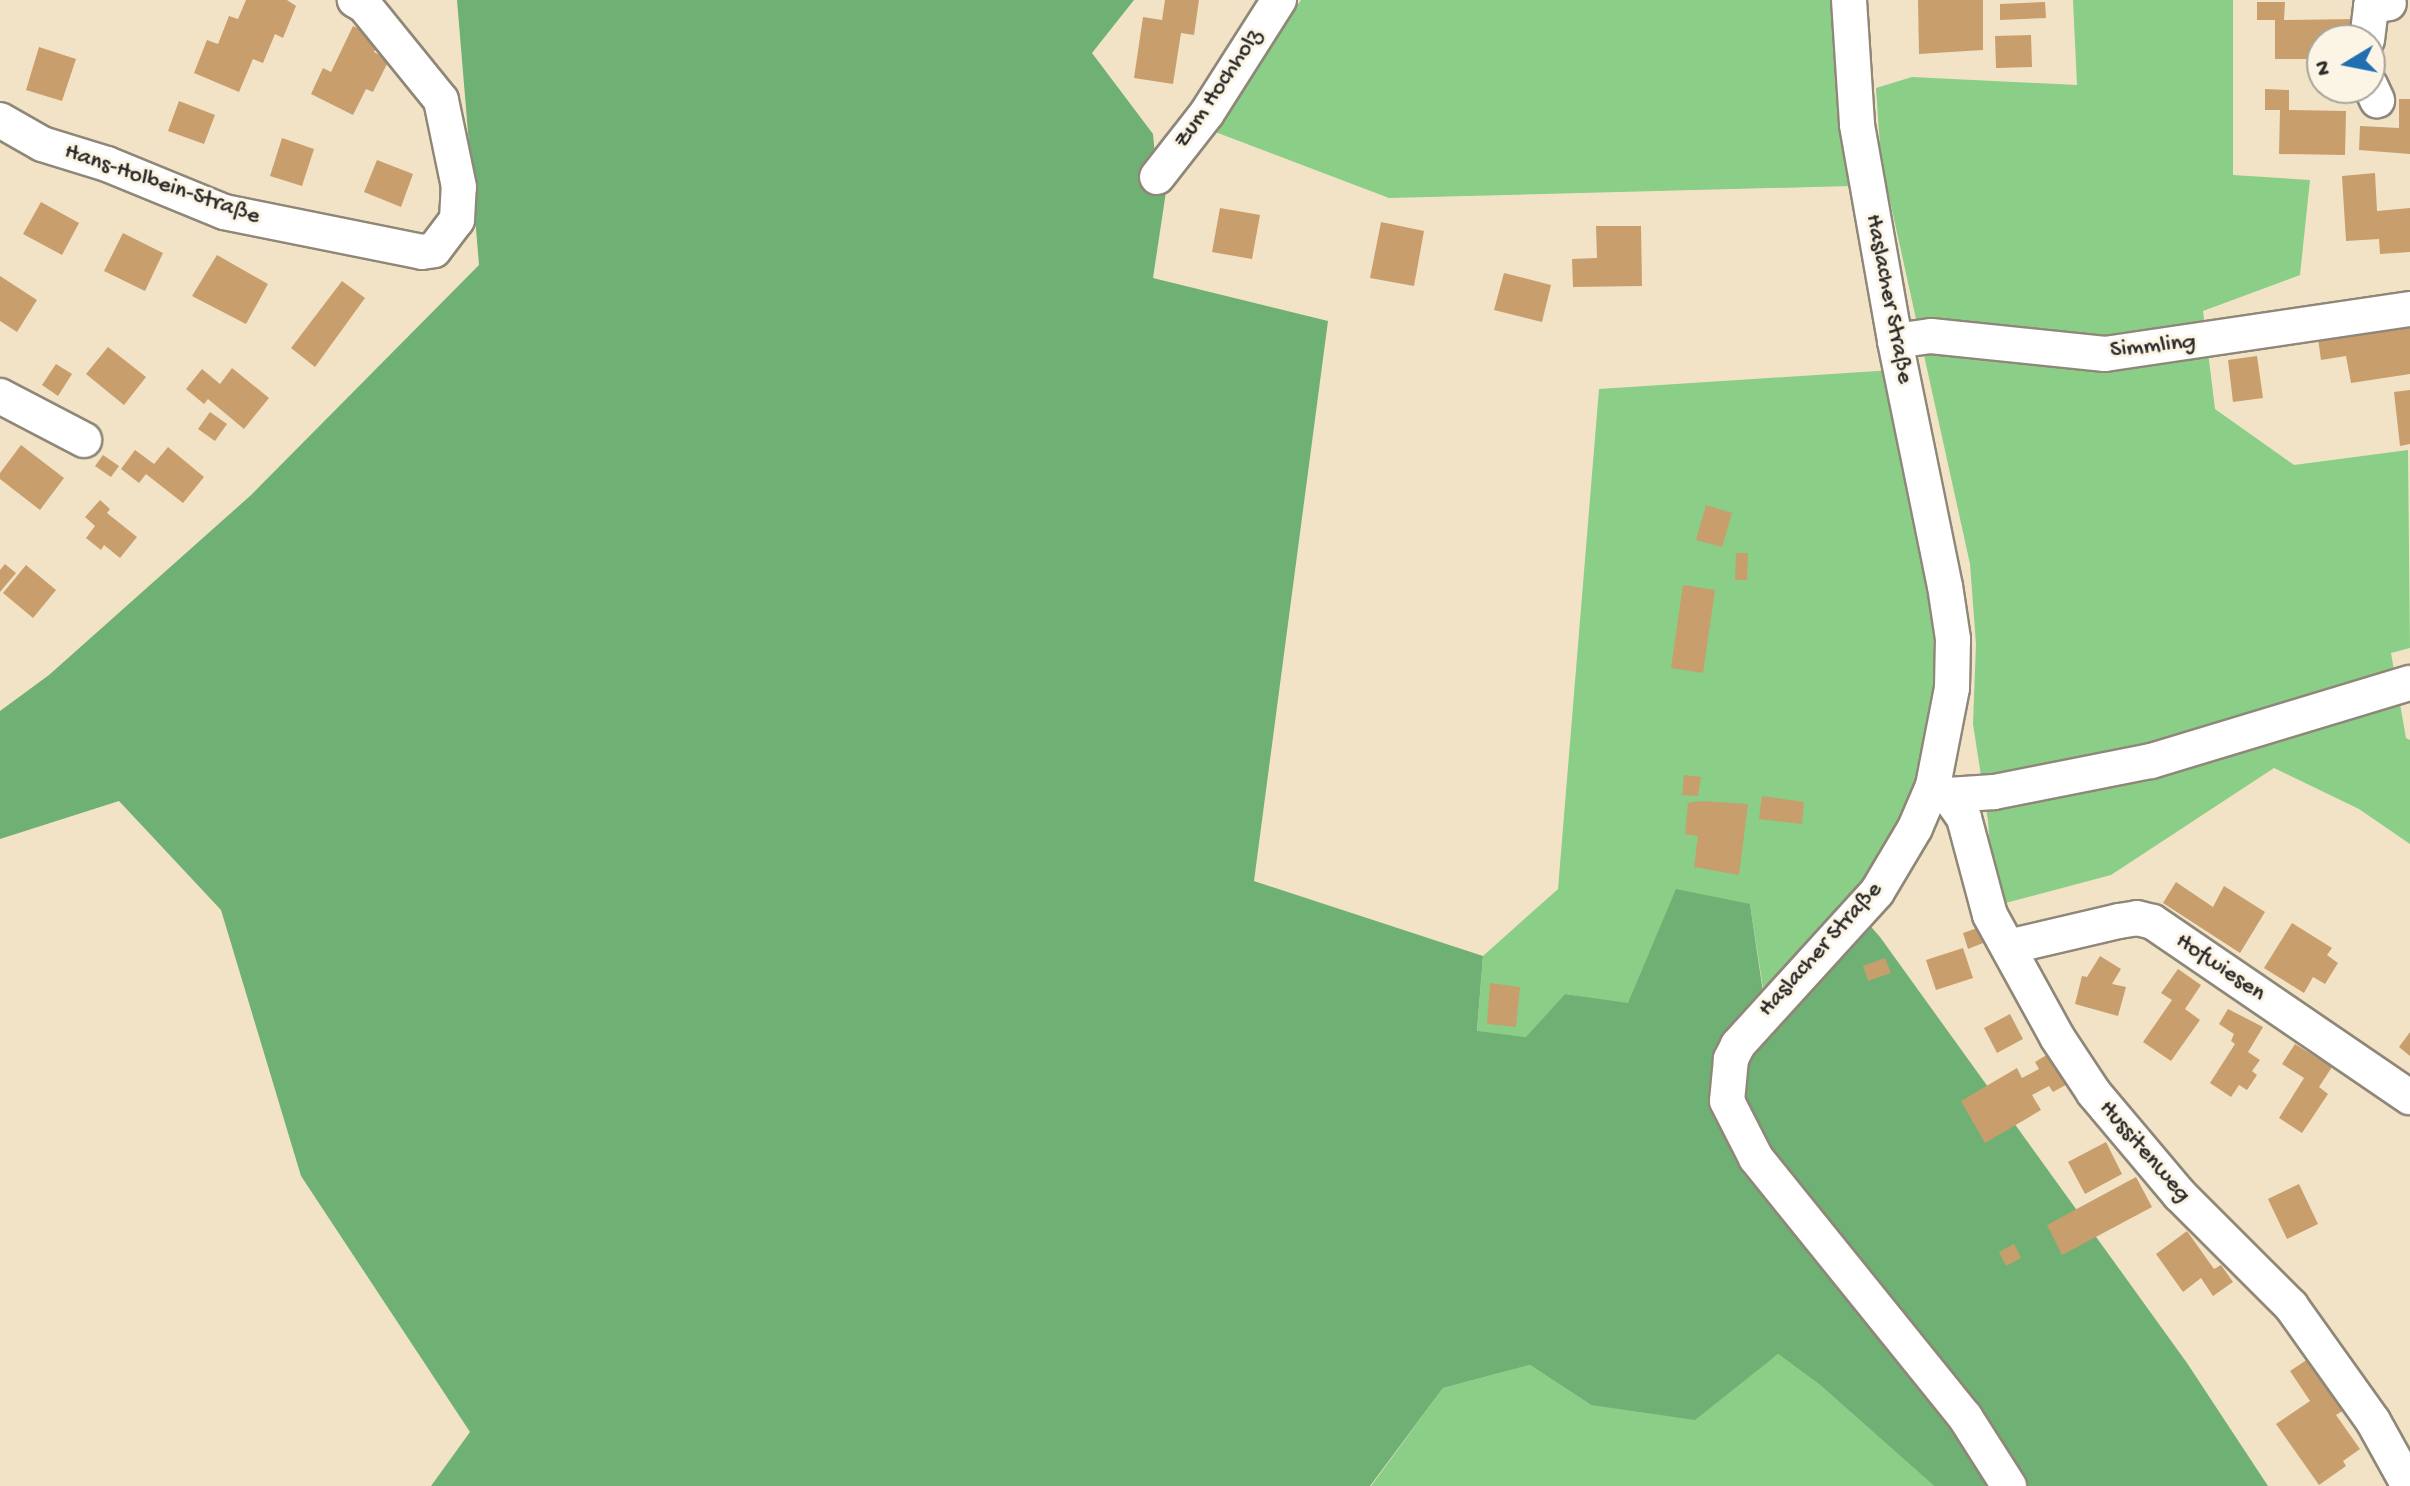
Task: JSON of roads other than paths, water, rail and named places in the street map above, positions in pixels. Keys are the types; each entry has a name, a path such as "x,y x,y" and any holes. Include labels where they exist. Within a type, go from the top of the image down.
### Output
{"street":[{"name":"Hans-Holbein-Straße","path":"0,120 42,144 107,164 224,212 422,252 434,250 457,220 459,187 441,100 365,6 355,0"},
{"name":"Zum Hochholz","path":"1157,177 1207,113 1279,0"},
{"name":"Haslacher Straße","path":"1849,0 1857,125 1895,341 1945,586 1953,639 1952,688 1940,791 1877,892 1738,1045 1729,1068 1727,1101 1756,1158 1965,1417 2009,1486"},
{"path":"2369,24 2371,6 2396,3"},
{"name":"Simmling","path":"1895,341 1931,336 2105,354 2410,309"},
{"path":"0,396 84,440"},
{"path":"1940,791 1994,792 2151,761 2335,703 2410,683"},
{"name":"Hussitenweg","path":"1940,791 1971,836 1990,915 2057,1037 2094,1093 2180,1195 2291,1306 2373,1421 2409,1486"},
{"name":"Hofwiesen","path":"2008,947 2119,921 2137,918 2153,922 2410,1097"}]}
